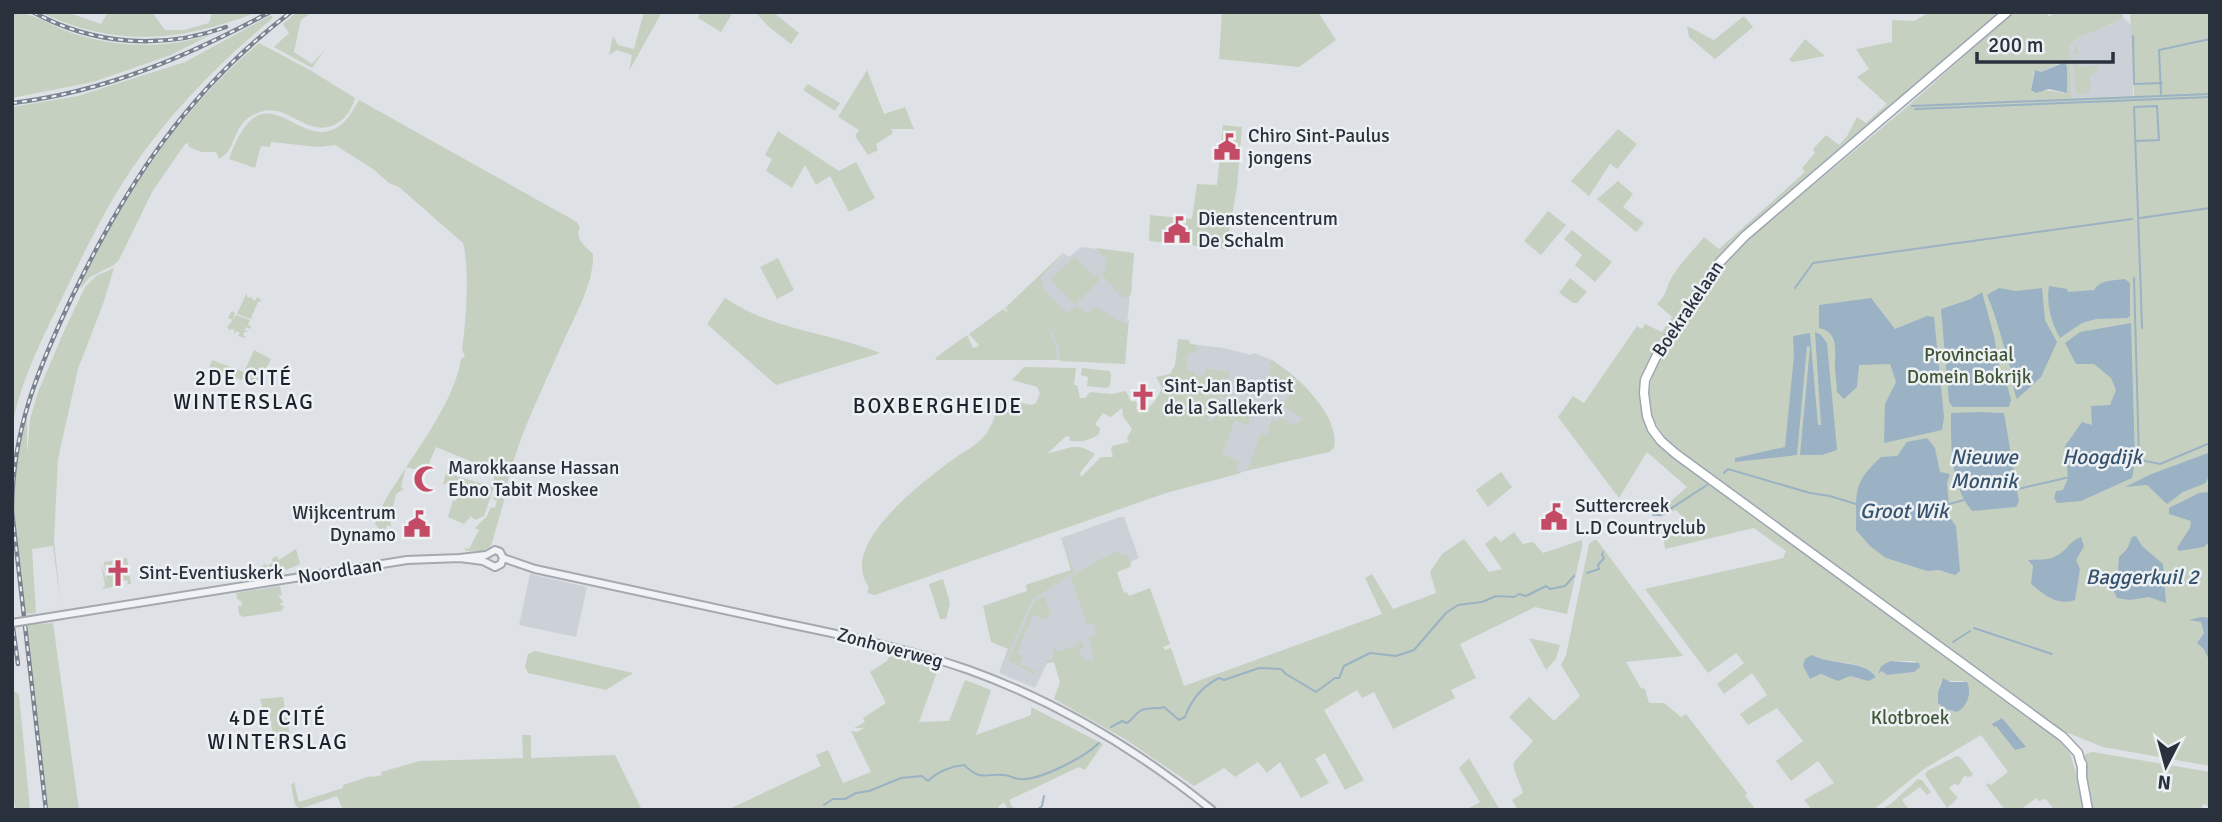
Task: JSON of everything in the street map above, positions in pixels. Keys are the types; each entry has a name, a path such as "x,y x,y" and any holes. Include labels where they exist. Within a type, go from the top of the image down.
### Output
{"main road":[{"name":"Boekrakelaan","path":"2007,12 1727,253 1649,369 1645,380 1644,404 1652,429 1676,454 2063,737 2078,753 2088,810"}],"street":[{"name":"Noordlaan","path":"12,623 398,561 486,558 495,550 500,552 502,561 492,567 486,558"},
{"name":"Zonhoverweg","path":"502,561 860,639 970,670 1047,703 1102,733 1166,774 1212,810"}],"shaded area":[{"path":"2123,17 2132,26 2133,96 2072,98 2069,45"},
{"path":"1081,247 1134,253 1127,324 1062,360 1046,360 1003,315 1065,254 1069,257"},
{"path":"1186,345 1251,355 1254,353 1272,360 1288,371 1298,380 1330,451 1234,474 1195,424 1194,375 1186,370"},
{"path":"1124,517 1139,558 1094,579 1105,634 1093,662 1084,660 1047,663 1035,688 999,673 1029,595 1026,585 1071,570 1061,538"},
{"path":"530,574 587,587 576,637 519,625"}],"green space":[{"path":"12,12 34,16 86,37 121,44 175,43 210,35 171,55 93,82 12,98"},
{"path":"40,12 66,12 101,24 108,12 152,12 165,30 184,30 209,23 212,12 257,12 202,30 148,37 95,31 68,24"},
{"path":"297,12 312,12 301,20 294,52 312,64 325,49 312,68 274,47 289,33 283,24"},
{"path":"644,12 662,12 629,71 632,55 617,50 609,55 613,36 618,45 634,49"},
{"path":"701,12 733,12 721,32 698,18"},
{"path":"755,12 773,12 799,33 791,44"},
{"path":"1222,12 1318,12 1336,40 1299,67 1219,59"},
{"name":"Klotbroek","path":"1930,12 2003,12 1731,245 1645,372 1652,432 2051,732 2070,753 2077,776 2075,750 2077,754 2084,810 2054,810 2046,799 2038,801 2036,798 2020,810 2005,810 1986,785 1991,785 2008,772 1981,735 1924,769 1873,810 1812,810 1804,800 1834,783 1818,761 1791,781 1776,761 1803,741 1777,708 1748,725 1740,714 1767,695 1752,673 1724,694 1717,684 1744,663 1736,653 1708,673 1645,589 1783,558 1786,551 1754,528 1665,549 1664,540 1690,525 1676,510 1660,517 1657,513 1687,487 1647,452 1619,498 1558,417 1573,396 1584,403 1637,326 1642,329 1645,324 1662,332 1672,317 1657,304 1675,272 1704,237 1719,249 1805,172 1802,168 1815,153 1813,149 1826,135 1839,145 1857,117 1866,123 1887,104 1857,77 1869,69 1856,49 1892,42 1892,20 1914,21","holes":["1821,660 1851,664 1866,668 1876,677 1860,679 1850,676 1838,680 1821,674 1810,679 1803,666","1890,661 1916,662 1914,672 1887,675 1883,670 1878,674 1881,666","1941,681 1963,681 1969,694 1957,712 1945,709 1938,703"]},
{"name":"Provinciaal Domein Bokrijk","path":"2014,12 2045,12 2050,17 2053,12 2122,12 2123,17 2117,21 2082,36 2069,45 2072,98 2134,96 2130,12 2210,12 2210,766 2103,747 2063,731 1673,446 1654,420 1650,391 1654,369 1725,262 1741,245 1900,113","holes":["2062,62 2067,67 2063,93 2031,90 2034,71 2041,72"]},
{"path":"271,15 273,18 179,108 121,185 94,233 40,345 20,394 12,427 12,107 78,96 185,62"},
{"path":"1744,16 1753,27 1715,59 1689,37 1687,26 1714,40"},
{"path":"1805,39 1825,56 1793,62 1789,60"},
{"path":"259,43 355,98 348,113 336,124 316,127 280,112 260,112 244,122 230,149 219,159 216,152 202,152 189,147 188,143 185,144 152,192 119,260 90,277 80,289 130,193 168,139 211,88"},
{"path":"2078,44 2074,63 2078,63 2079,67 2097,65 2097,73 2090,76 2090,91 2084,95 2077,94 2075,89 2073,51"},
{"path":"867,70 884,114 905,107 914,129 891,129 893,133 876,144 878,150 868,155 855,136 859,130 838,117"},
{"path":"808,84 840,103 835,111 803,90"},
{"path":"359,100 577,222 580,228 579,239 593,254 591,276 583,298 524,432 506,489 494,483 494,471 436,447 427,468 419,466 417,470 406,467 444,406 461,359 465,356 462,350 467,280 463,243 399,187 389,183 373,169 335,145 318,147 271,142 270,147 261,146 255,168 229,159 242,130 256,117 270,114 312,131 327,131 343,123"},
{"path":"1223,125 1242,127 1237,187 1226,249 1149,241 1150,215 1192,219 1197,184 1217,185"},
{"path":"1618,129 1637,144 1617,169 1610,164 1589,196 1571,181"},
{"path":"778,131 839,171 856,162 875,198 849,212 830,176 816,185 805,165 792,188 766,171 772,159 765,155"},
{"path":"1618,181 1633,194 1623,207 1644,223 1636,232 1597,199"},
{"path":"1548,211 1566,225 1541,255 1524,241"},
{"path":"1572,230 1612,262 1595,282 1575,265 1582,255 1564,239"},
{"path":"1096,248 1134,253 1131,295 1122,298 1118,292 1128,285 1116,291 1101,273 1106,268 1107,261"},
{"path":"1063,253 1040,279 1043,283 1041,286 1067,313 1077,305 1087,314 1095,307 1122,322 1127,323 1129,318 1125,364 1060,361 1059,347 1051,329 1049,330 1056,347 1057,360 935,358 967,335 973,348 977,347 979,345 969,334 1003,309 1014,317 1005,308"},
{"path":"1075,257 1095,277 1098,274 1101,278 1075,305 1050,279"},
{"path":"778,258 794,290 777,299 760,267"},
{"path":"114,268 78,369 58,459 54,541 61,608 53,546 32,549 36,613 24,614 14,490 19,441 25,417 27,455 30,419 38,392 65,329 85,287 96,276"},
{"path":"1570,278 1587,292 1577,303 1559,293"},
{"path":"247,292 247,297 251,298 252,295 255,301 257,297 262,301 258,302 251,318 254,320 237,314"},
{"path":"725,298 743,309 781,324 880,353 776,385 707,324"},
{"path":"232,311 235,313 233,319 236,315 250,320 250,329 246,327 248,332 244,332 244,338 238,336 240,333 237,331 233,334 235,330 228,331 227,327 233,320 228,318"},
{"path":"1178,339 1189,340 1190,344 1197,345 1196,353 1188,353 1186,370 1205,376 1206,369 1229,371 1227,397 1217,396 1224,405 1216,404 1215,396 1214,404 1209,405 1208,421 1214,421 1215,412 1229,413 1230,406 1225,405 1226,403 1243,405 1254,412 1247,425 1235,420 1222,454 1239,461 1236,469 1241,473 1166,493 875,595 867,593 869,587 862,570 864,553 888,516 922,483 983,438 991,426 999,399 1032,405 1036,403 1040,393 1037,387 1012,380 1024,367 1076,368 1074,385 1077,385 1080,398 1085,398 1090,392 1112,394 1126,391 1131,402 1135,401 1137,404 1136,409 1141,411 1154,402 1162,388 1156,377 1170,374 1175,365","holes":["1122,408 1123,416 1132,429 1127,438 1129,442 1112,446 1113,457 1101,457 1081,477 1080,473 1095,454 1077,447 1048,453 1065,437 1069,436 1070,441 1082,441 1099,434 1100,428 1095,424 1103,413 1111,417"]},
{"path":"254,350 271,359 259,384 208,371 212,360 244,372"},
{"path":"1272,360 1296,378 1291,388 1268,374 1273,367 1269,364"},
{"path":"1082,368 1109,371 1110,386 1087,386 1088,377 1081,375"},
{"path":"1298,380 1312,394 1329,420 1335,439 1334,448 1329,452 1243,471 1248,469 1261,433 1267,435 1272,419 1277,421 1280,417 1294,425 1299,423 1302,418 1283,406"},
{"path":"406,468 401,487 404,489 396,494 391,527 388,525 385,529 388,532 385,535 375,524 385,501"},
{"path":"1501,472 1512,487 1488,507 1476,490"},
{"path":"446,473 494,487 484,516 475,520 471,516 464,524 448,517 460,485 449,482 443,485"},
{"path":"498,493 506,494 491,546 483,551 466,551 464,548 469,549 479,530 475,528 487,516 491,507 495,508 497,500 493,499"},
{"path":"1514,532 1523,544 1533,542 1543,553 1582,540 1567,614 1535,607 1460,644 1476,678 1451,690 1455,698 1393,729 1374,692 1362,698 1357,690 1324,710 1364,780 1345,790 1325,753 1315,759 1329,783 1301,798 1280,762 1267,773 1258,762 1235,777 1224,768 1194,786 1125,739 1054,699 1060,682 1054,662 1046,663 1048,659 1051,661 1055,653 1052,651 1056,648 1057,652 1067,649 1068,644 1069,648 1073,647 1074,642 1075,646 1079,645 1078,641 1082,642 1084,648 1078,650 1084,660 1094,661 1089,637 1097,634 1093,623 1087,625 1071,577 1094,562 1119,551 1121,556 1127,553 1131,564 1130,567 1117,572 1124,593 1127,592 1129,596 1150,588 1170,644 1163,647 1165,650 1171,648 1184,686 1382,614 1365,578 1372,574 1393,609 1436,593 1430,572 1442,554 1464,539 1489,572 1502,569 1485,544 1495,536 1501,542"},
{"path":"1062,537 1074,572 1032,600 999,673 1008,649 991,642 983,606 1027,591 1026,585 1071,570"},
{"path":"1597,540 1683,656 1626,662 1641,688 1645,689 1649,703 1664,703 1681,717 1686,714 1747,793 1745,796 1756,810 1518,810 1512,800 1523,793 1515,773 1514,762 1533,741 1509,717 1529,697 1554,721 1580,696 1561,665 1566,655 1589,544"},
{"path":"296,549 300,564 286,570 278,568 267,573 260,567 273,562 272,559 276,556 279,560"},
{"path":"127,558 131,584 123,580 121,564 112,562 116,586 102,589 105,586 101,562 107,583 104,562"},
{"path":"943,579 950,603 946,619 940,619 929,584"},
{"path":"280,586 282,595 278,596 283,603 279,603 284,607 281,611 243,617 239,614 238,606 242,606 236,593"},
{"path":"1044,595 1051,616 1048,620 1033,615 1017,653 1023,656 1019,664 1037,672 1031,675 1030,671 1008,661 1034,602"},
{"path":"53,623 79,810 48,810 27,625"},
{"path":"1529,638 1560,645 1556,659 1546,670"},
{"path":"535,651 633,673 606,690 528,673 525,667 528,654"},
{"path":"890,654 938,669 919,722 949,721 965,680 991,690 976,735 1031,715 1031,707 1103,744 1085,770 1079,767 1009,800 1012,807 1023,810 1008,810 1004,802 998,807 1000,810 727,810 821,766 816,755 828,750 843,783 871,772 851,731 857,732 864,728 854,728 865,722 863,718 886,703 870,672 887,661"},
{"path":"12,694 19,694 30,810 16,810 12,792"},
{"path":"283,697 285,708 281,709 282,717 287,717 290,736 277,741 273,739 269,709 263,710 260,699"},
{"path":"522,735 531,735 531,758 615,755 642,810 343,810 337,796 300,809 295,805 291,785 294,782 299,802 420,761 523,758"},
{"path":"2093,752 2210,772 2210,807 2204,804 2200,810 2093,810 2084,769 2084,756"},
{"path":"1957,756 1973,774 1970,777 1964,776 1959,785 1954,784 1949,788 1958,798 1947,808 1925,775 1927,771"},
{"path":"1469,758 1500,810 1466,810 1480,802 1459,768"},
{"path":"1918,779 1922,780 1931,792 1927,795 1920,787 1902,800 1909,810 1881,810 1892,803"}],"water":[{"path":"2065,62 2067,93 2049,89 2036,93 2031,90 2035,70 2041,72"},
{"path":"2125,279 2130,283 2130,316 2082,323 2060,338 2050,313 2049,286 2067,289 2068,292 2094,290 2104,282"},
{"path":"1999,288 2016,291 2042,288 2045,320 2057,342 2041,377 2017,399 1997,321 1987,295"},
{"path":"1982,292 1994,336 2001,377 2007,385 2011,400 2009,407 1953,407 1949,402 1941,309 1971,299"},
{"path":"1871,298 1895,329 1927,316 1934,317 1944,417 1942,430 1884,443 1885,404 1896,382 1890,364 1859,365 1857,387 1844,399 1837,392 1833,338 1819,328 1819,305"},
{"name":"Hoogdijk","path":"2131,323 2135,461 2132,478 2081,501 2057,503 2054,498 2056,491 2063,490 2068,478 2065,446 2082,422 2092,425 2091,406 2110,405 2116,390 2111,378 2094,364 2076,364 2065,343 2080,332"},
{"path":"1815,332 1827,343 1837,450 1822,455 1800,455 1810,347 1807,346 1797,455 1735,462 1735,458 1785,447 1794,355 1793,336 1810,333 1818,425 1821,425"},
{"name":"Nieuwe Monnik","path":"1951,413 2004,413 2019,502 2016,507 1972,511 1959,489 1953,465"},
{"name":"Groot Wik","path":"1927,438 1935,448 1940,472 1950,474 1947,483 1950,518 1956,526 1960,571 1955,575 1939,570 1927,571 1886,558 1870,546 1856,530 1856,498 1860,482 1871,467 1881,457 1897,456 1907,442"},
{"path":"2208,453 2210,472 2206,483 2183,492 2167,504 2147,485 2125,487 2149,475"},
{"path":"2210,492 2210,541 2204,547 2179,551 2177,548 2190,528 2191,521 2169,514 2169,508 2199,493"},
{"name":"Baggerkuil 2","path":"2136,536 2142,546 2163,564 2166,603 2149,597 2130,600 2117,598 2111,586 2113,577 2120,575 2119,557 2127,549 2132,537"},
{"path":"2081,537 2084,546 2076,560 2080,569 2075,600 2062,602 2031,584 2033,566 2028,560 2055,557"},
{"path":"2210,618 2210,662 2204,649 2197,643 2204,633 2201,622 2189,620"},
{"path":"1812,655 1864,668 1876,677 1868,681 1850,676 1838,681 1821,674 1810,679 1803,666 1805,659"},
{"path":"1890,661 1919,663 1920,667 1914,672 1887,675 1882,671 1878,674 1881,666"},
{"path":"1943,678 1950,682 1967,682 1968,698 1957,712 1945,709 1938,703 1938,692"},
{"path":"2002,718 2026,747 2015,750 1996,726 1994,727 1992,724"}],"waterway":[{"path":"2133,36 2134,84 2162,83"},
{"path":"2161,94 2159,50 2210,39"},
{"path":"1912,106 2210,94"},
{"path":"1915,109 2210,97"},
{"path":"2136,141 2159,140 2157,106 2134,107 2141,295"},
{"path":"2140,218 2210,208"},
{"path":"1795,288 1813,263 2132,219"},
{"path":"2134,278 2139,459"},
{"path":"2141,297 2142,328"},
{"path":"2134,462 2141,460 2160,464 2210,443"},
{"path":"1724,473 1728,469 1859,505"},
{"path":"2018,489 2070,477"},
{"path":"1653,515 1661,515 1707,485"},
{"path":"1949,504 1964,500"},
{"path":"1587,573 1599,569 1598,565 1604,558 1603,552"},
{"path":"1111,727 1122,721 1127,723 1140,711 1149,708 1164,707 1179,720 1185,717 1198,694 1213,681 1259,668 1281,669 1316,692 1339,678 1344,666 1370,653 1396,656 1414,650 1446,613 1458,605 1482,602 1496,596 1526,596 1546,586 1550,589 1565,586 1574,576"},
{"path":"1974,628 2052,654"},
{"path":"1953,642 1970,631"},
{"path":"824,805 833,799 845,799 901,778 922,776 928,781 940,772 964,765 983,776 1004,775 1028,779 1061,767 1099,743"},
{"path":"1037,810 1042,806 1044,796"}],"railway":[{"path":"33,12 79,32 128,40 177,39 226,27"},
{"path":"12,103 80,90 145,70 270,12"},
{"path":"46,810 12,511 17,454 29,401 48,349 72,297 138,177 163,141 221,73 291,12"},
{"path":"12,621 18,664"}],"place":[{"name":"Chiro Sint-Paulus jongens","path":"1227,147"},
{"name":"Dienstencentrum De Schalm","path":"1177,230"},
{"name":"Sint-Jan Baptist de la Sallekerk","path":"1143,397"},
{"name":"Marokkaanse Hassan Ebno Tabit Moskee","path":"427,479"},
{"name":"Suttercreek L.D Countryclub","path":"1554,517"},
{"name":"Wijkcentrum Dynamo","path":"417,524"},
{"name":"Sint-Eventiuskerk","path":"118,573"}],"district":[{"name":"2DE CITÉ WINTERSLAG","path":"244,390"},
{"name":"BOXBERGHEIDE","path":"938,406"},
{"name":"4DE CITÉ WINTERSLAG","path":"278,730"}]}
